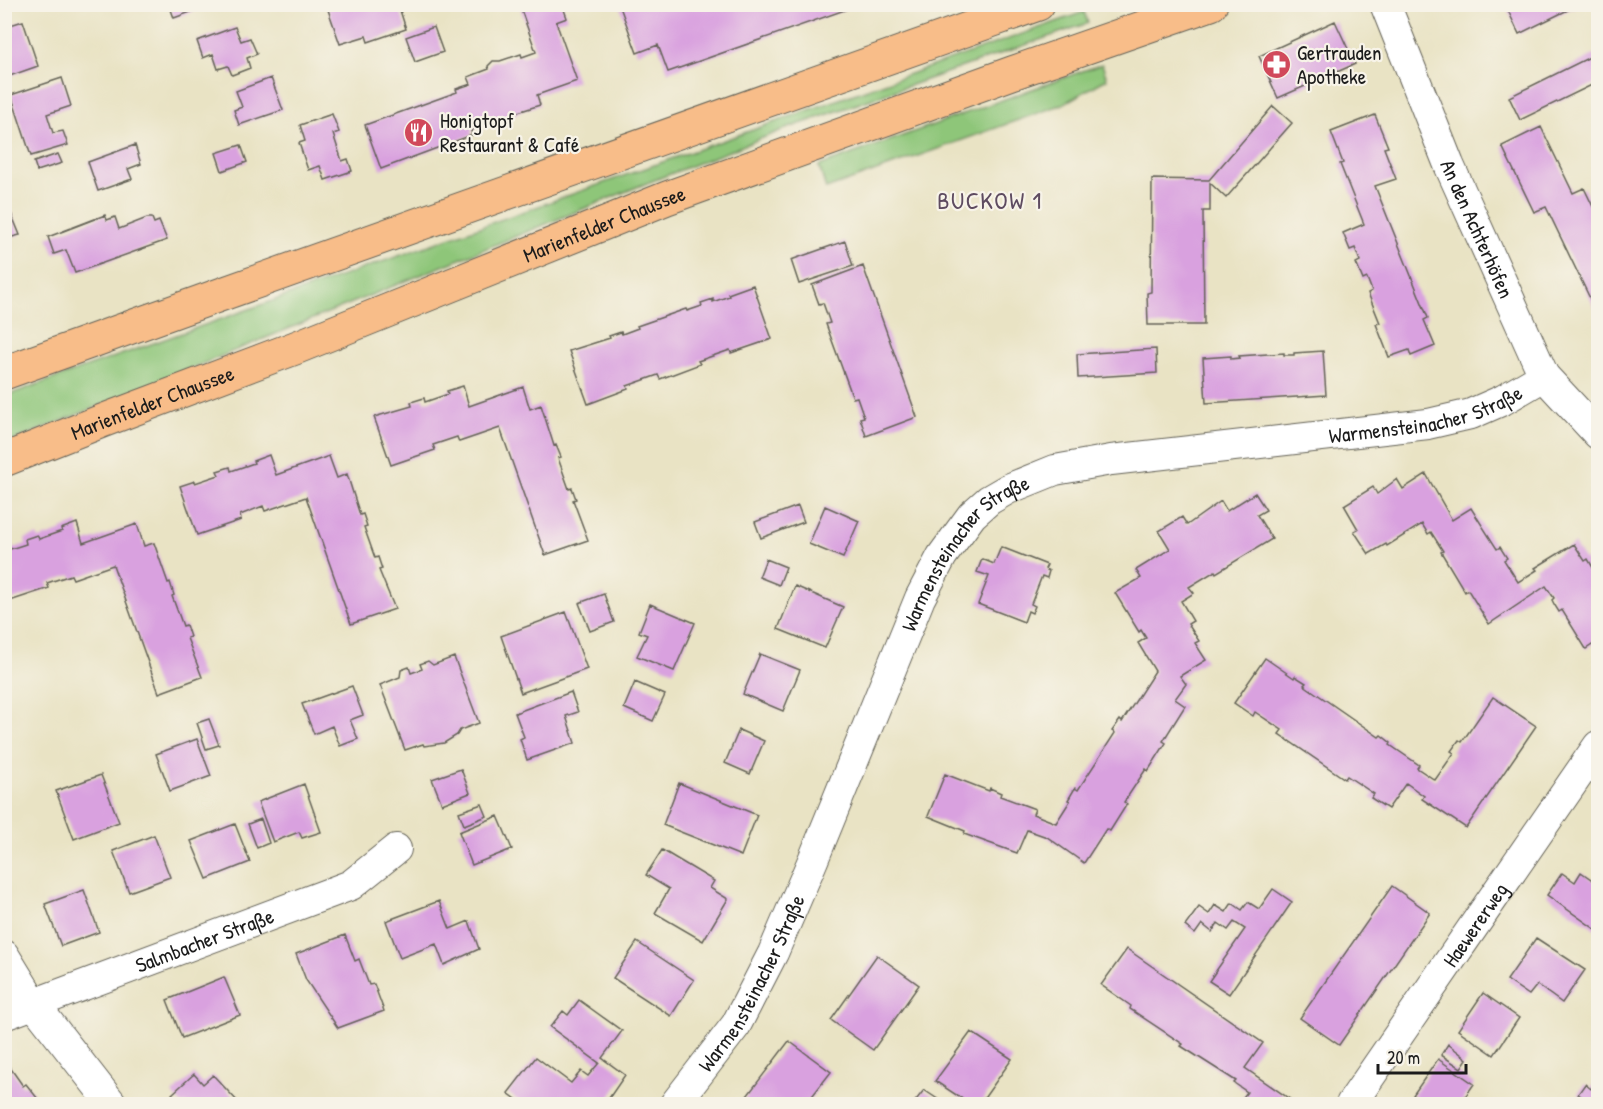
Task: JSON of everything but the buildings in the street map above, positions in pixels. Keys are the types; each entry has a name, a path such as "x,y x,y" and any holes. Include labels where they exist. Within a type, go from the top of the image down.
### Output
{"main road":[{"path":"4,373 1038,4"},
{"name":"Marienfelder Chaussee","path":"4,460 316,340 679,194 1001,77 1211,4"}],"street":[{"name":"An den Achterhöfen","path":"1385,4 1449,165 1544,376 1599,435"},
{"name":"Warmensteinacher Straße","path":"675,1104 736,1025 773,953 809,870 920,598 942,556 972,515 989,500 1008,489 1055,470 1111,460 1439,422 1471,414 1503,400 1544,376"},
{"name":"Haewererweg","path":"1351,1104 1599,746"},
{"name":"Salmbacher Straße","path":"4,1015 351,885 396,849"},
{"path":"4,954 34,1004 112,1104"}],"green space":[{"path":"1084,12 1088,23 783,130 5,444 5,396"},
{"path":"1102,64 1107,79 1063,104 826,189 819,166"}],"place":[{"name":"Gertrauden Apotheke","path":"1276,64"},
{"name":"Honigtopf Restaurant & Café","path":"419,132"}],"district":[{"name":"BUCKOW 1","path":"990,200"}]}
